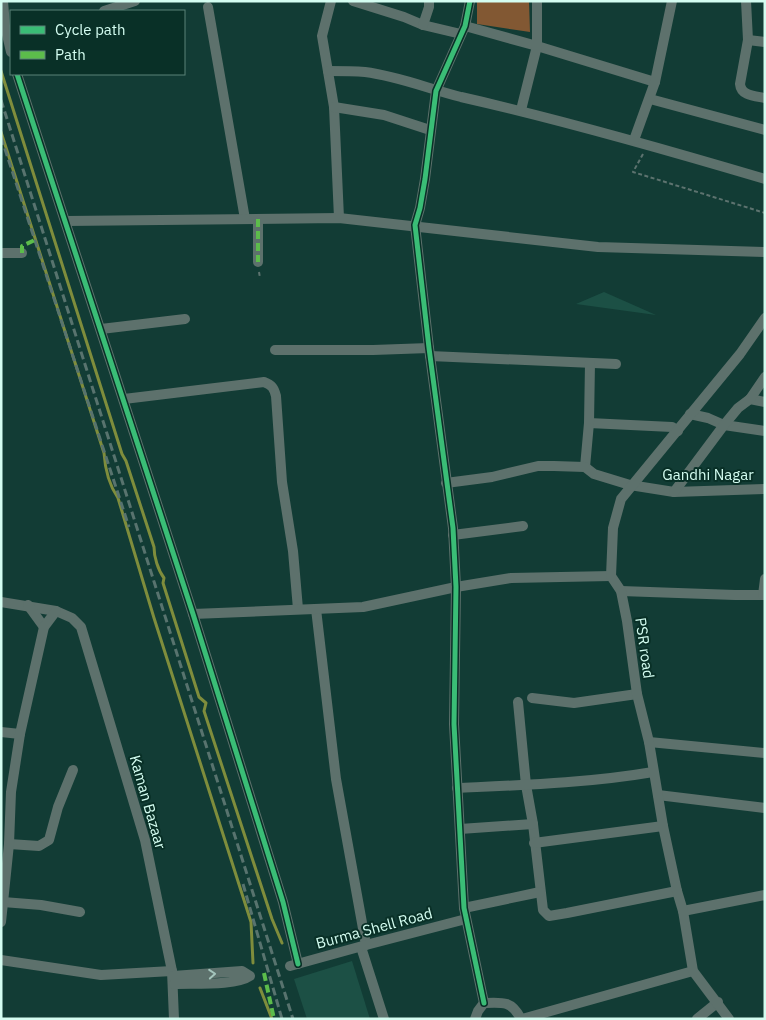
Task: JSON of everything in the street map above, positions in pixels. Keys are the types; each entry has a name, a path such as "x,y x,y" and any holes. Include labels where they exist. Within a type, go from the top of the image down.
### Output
{"street":[{"path":"3,1 5,26 10,48"},
{"path":"107,10 135,1"},
{"path":"331,1 322,36 334,107 339,218"},
{"path":"353,1 423,25 463,30 538,46 655,82"},
{"path":"423,25 429,1"},
{"path":"470,1 463,30 436,91 425,179 415,226 453,535 456,587 454,724 464,908 484,1003 474,1019"},
{"path":"521,110 538,46 536,1"},
{"path":"634,140 655,82 672,1"},
{"path":"746,1 748,40 740,89 743,93 765,98"},
{"path":"208,6 245,219"},
{"path":"748,40 765,42"},
{"path":"328,71 366,72 390,77 436,91 521,110 634,140 765,179"},
{"path":"17,75 193,614 363,607 456,587 511,578 611,576 613,528 621,499 630,485 678,431 740,354 765,318"},
{"path":"650,98 765,130"},
{"path":"334,107 384,115 430,130"},
{"path":"66,221 339,218 598,247 765,252"},
{"path":"258,219 258,262"},
{"path":"1,253 22,253"},
{"path":"101,329 185,319"},
{"path":"275,350 429,352 616,364"},
{"path":"585,467 590,423 590,363"},
{"path":"674,492 724,425 738,408 750,399 765,377"},
{"path":"124,399 264,382 274,388 282,482 294,551 298,609"},
{"path":"750,399 765,402"},
{"path":"690,414 708,418 724,425 765,431"},
{"path":"590,423 672,427 678,431"},
{"name":"Gandhi Nagar","path":"446,483 492,477 538,466 585,467 594,474 630,485 674,492 765,489"},
{"path":"453,535 524,526"},
{"name":"PSR road","path":"611,576 621,590 637,694 649,742 663,826 676,891 683,912 693,971 730,1019"},
{"path":"621,590 764,595 765,579"},
{"name":"Kaman Bazaar","path":"1,602 56,611 72,618 81,627 145,840 173,977 174,1019"},
{"path":"28,605 44,627"},
{"path":"316,609 336,780 364,946 384,1019"},
{"path":"1,922 9,844 11,792 20,734 44,627 56,611"},
{"name":"Burma Shell Road","path":"193,614 283,902 294,965 466,920"},
{"path":"532,698 574,703 637,694"},
{"path":"518,702 526,785 533,824 543,910 549,916 676,891"},
{"path":"1,732 20,734"},
{"path":"649,742 765,753"},
{"path":"9,844 39,846 49,840 58,807 73,770"},
{"path":"457,788 626,777 653,772"},
{"path":"658,795 765,808"},
{"path":"460,829 533,824"},
{"path":"534,843 663,826"},
{"path":"464,908 540,892"},
{"path":"683,912 765,895"},
{"path":"3,896 80,912"},
{"path":"1,960 101,975 244,980 250,976 242,971 173,977"},
{"path":"484,1003 505,1002 516,1010 522,1019 693,971"},
{"path":"697,1019 718,1002"}],"path":[{"path":"648,145 634,172 765,213"}],"shaded area":[{"path":"477,1 529,1 530,32 477,24"},
{"path":"604,292 656,315 576,304"},
{"path":"352,961 370,1019 307,1019 294,979"}],"waterway":[{"path":"1,71 122,454 126,461 154,547 157,563 164,578 163,583 199,697 206,703 204,711 272,919 282,943"},
{"path":"1,132 104,453 108,476 118,498 154,618 251,922 253,963"},
{"path":"260,988 272,1019"}],"railway":[{"path":"1,100 293,1019"},
{"path":"1,137 129,527"},
{"path":"243,884 282,1019"}],"marked path":[{"path":"258,219 258,262"},
{"path":"22,253 22,246 35,240"},
{"path":"264,973 274,1019"}],"cycle path":[{"path":"470,1 465,26 436,91 425,179 415,225 453,528 456,587 454,724 464,908 484,1003"},
{"path":"17,75 193,614 283,902 298,964"}]}
